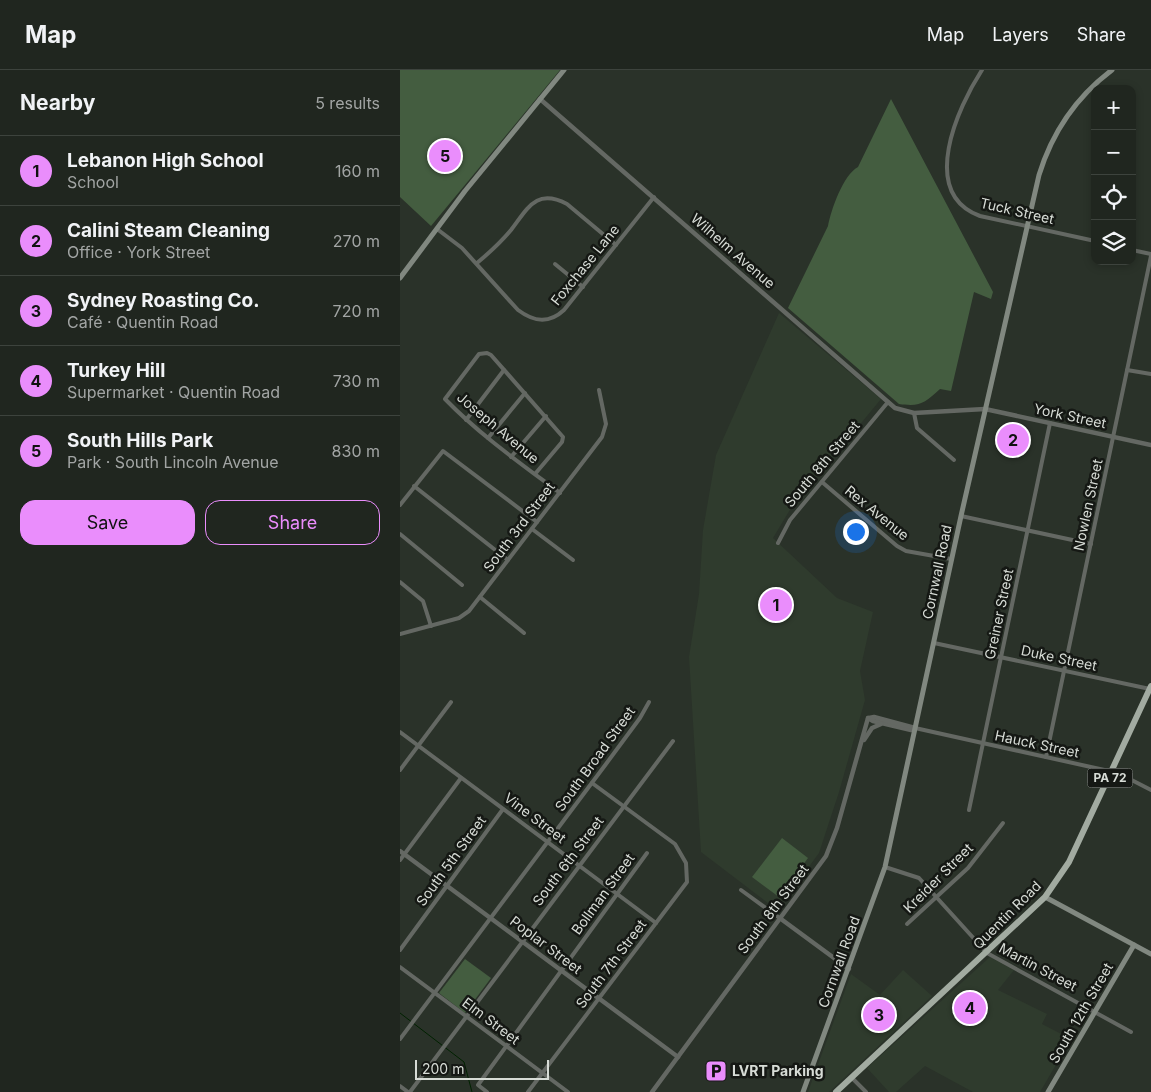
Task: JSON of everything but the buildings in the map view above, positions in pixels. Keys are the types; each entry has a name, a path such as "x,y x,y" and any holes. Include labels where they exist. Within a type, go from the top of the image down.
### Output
{"highway":[{"name":"Quentin Road","path":"836,1092 1045,897 1069,862 1150,688"}],"main road":[{"path":"400,278 437,228 564,70"},
{"name":"Cornwall Road","path":"803,1092 885,867 951,559 1042,167 1056,134 1082,96 1112,70"},
{"path":"1045,897 1151,954"},
{"name":"South 12th Street","path":"1048,1092 1134,945"}],"street":[{"name":"Tuck Street","path":"982,70 963,103 951,133 947,158 951,188 958,202 969,211 986,217 1091,240"},
{"name":"Wilhelm Avenue","path":"540,99 888,402 900,410 914,413 985,409"},
{"name":"Foxchase Lane","path":"437,228 477,263 518,310 528,317 541,320 555,318 583,287 654,197"},
{"path":"477,263 510,231 527,208 537,200 547,198 558,199 567,204 616,245"},
{"path":"1136,251 1151,255"},
{"name":"Nowlen Street","path":"1046,757 1151,255"},
{"path":"555,264 583,287"},
{"name":"Joseph Avenue","path":"504,370 491,355 487,353 479,354 445,399 466,420 511,457 560,493"},
{"path":"466,420 504,370 563,437 562,442 535,474"},
{"path":"1127,370 1151,374"},
{"name":"South 3rd Street","path":"400,634 464,616 480,597 604,433 606,419 599,390"},
{"path":"488,438 525,393"},
{"name":"South 8th Street","path":"778,543 790,520 888,402"},
{"name":"York Street","path":"985,409 1151,445"},
{"path":"914,413 917,428 954,460"},
{"path":"511,457 546,416"},
{"name":"Greiner Street","path":"970,810 1050,423"},
{"path":"400,505 443,451 448,452 537,522"},
{"name":"Rex Avenue","path":"822,482 896,546 906,551 951,559"},
{"path":"414,486 508,560"},
{"path":"961,516 1091,544"},
{"path":"532,529 573,560"},
{"path":"400,534 462,585"},
{"path":"400,582 423,600 431,626"},
{"path":"480,597 524,633"},
{"name":"Duke Street","path":"934,643 1150,688"},
{"path":"400,770 451,702"},
{"name":"South Broad Street","path":"400,1039 592,783 640,718 649,702"},
{"name":"Hauck Street","path":"868,718 874,717 1112,772 1150,788"},
{"name":"South 8th Street","path":"652,1092 781,919 829,850 868,718"},
{"name":"Hauck Street","path":"868,718 911,730 915,728"},
{"path":"860,745 872,728 882,723"},
{"name":"Vine Street","path":"400,732 656,923"},
{"name":"South 6th Street","path":"409,1092 673,741"},
{"path":"400,860 402,853 461,778"},
{"path":"592,783 623,808"},
{"name":"South 7th Street","path":"528,1092 687,882 686,863 675,844 623,808"},
{"name":"South 5th Street","path":"400,950 503,809"},
{"name":"Kreider Street","path":"908,924 968,868 1003,822"},
{"name":"Poplar Street","path":"402,853 678,1057"},
{"name":"Bollman Street","path":"487,1092 478,1085 647,854"},
{"path":"885,867 919,878 987,953"},
{"path":"741,890 848,969"},
{"name":"Martin Street","path":"987,953 1096,1011 1131,1032"},
{"name":"Elm Street","path":"400,967 568,1092"},
{"path":"852,1078 866,1092"},
{"path":"400,1086 409,1092"}],"shaded area":[{"path":"779,313 881,399 791,508 773,538 837,598 873,612 860,671 865,700 839,792 819,853 777,910 701,852 689,657 699,594 703,530 716,455"},
{"path":"990,957 1014,970 998,990 1047,1014 1042,1024 1071,1039 1040,1092 973,1092 925,1066 896,1092 889,1092 867,1068"},
{"path":"903,970 932,996 829,1092 808,1092 851,974 880,995"}],"green space":[{"path":"400,70 560,70 431,226 400,197"},
{"path":"891,99 993,292 991,299 974,292 951,391 940,389 926,401 912,405 899,404 788,308 828,226 838,194 847,177 858,167"},
{"path":"782,838 808,858 779,897 752,877"},
{"path":"465,959 491,978 465,1013 439,993"}],"waterway":[{"path":"400,1013 464,1062 472,1092"}],"place":[{"name":"South Hills Park","path":"445,156"},
{"name":"Calini Steam Cleaning","path":"1013,440"},
{"name":"Lebanon High School","path":"776,605"},
{"name":"Turkey Hill","path":"970,1008"},
{"name":"Sydney Roasting Co.","path":"879,1015"},
{"name":"LVRT Parking","path":"716,1071"}]}
